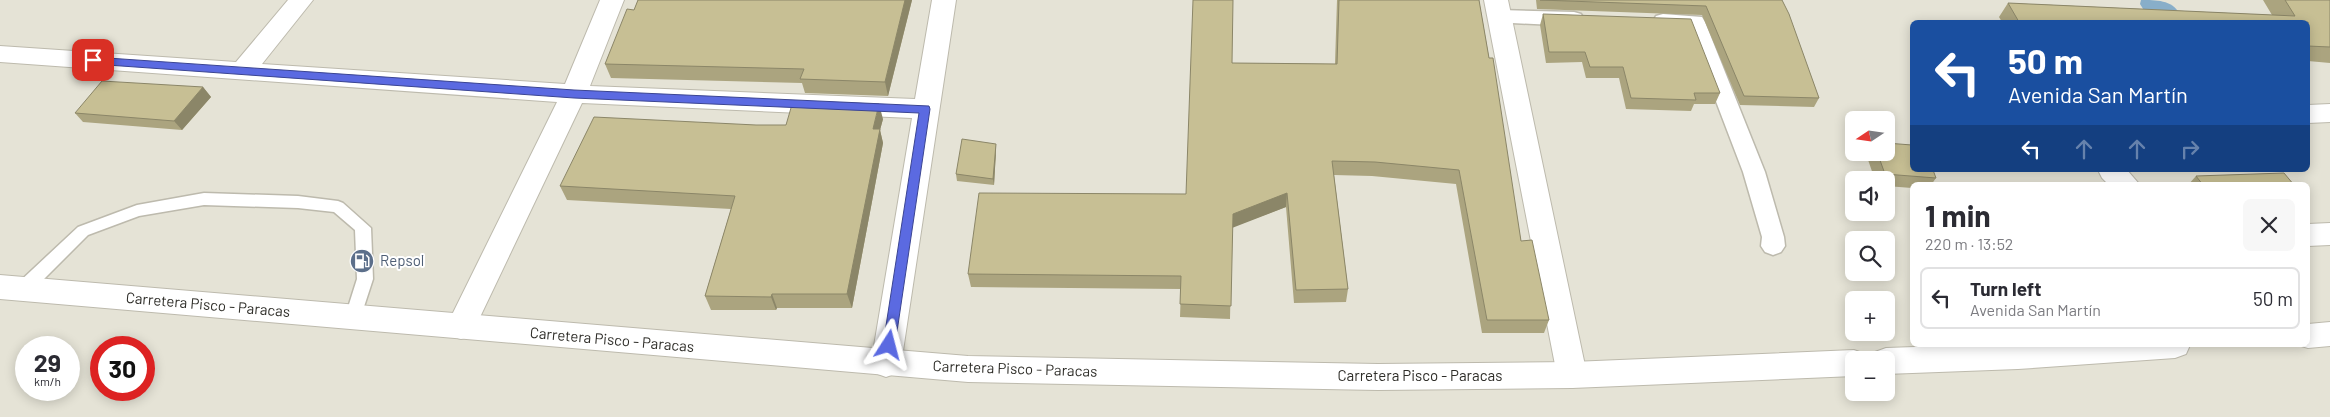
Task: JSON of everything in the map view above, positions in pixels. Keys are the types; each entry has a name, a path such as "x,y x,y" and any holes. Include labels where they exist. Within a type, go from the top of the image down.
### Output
{"street":[{"path":"242,71 301,0"},
{"path":"462,327 574,94 612,0"},
{"path":"886,364 925,109 944,0"},
{"path":"1572,375 1498,8 1597,20"},
{"path":"1646,21 1695,22 1754,172 1773,237 1773,246"},
{"path":"0,54 574,94 925,109"},
{"path":"2310,114 2330,113"},
{"path":"2310,235 2330,234"},
{"name":"Carretera Pisco - Paracas","path":"12,288 886,364 968,369 1378,377 1572,375 1845,363"},
{"path":"2310,336 2330,334"},
{"path":"1895,362 2018,356 2146,347"}],"lane":[{"path":"12,288 83,231 137,211 204,199 298,202 338,207 363,228 365,279 353,317"}],"water":[{"path":"2141,0 2168,3 2179,13 2145,12 2140,4"}],"building":[{"path":"638,0 905,0 885,82 800,79 804,69 605,64 627,9 634,10"},
{"path":"1193,0 1233,0 1232,63 1337,64 1339,0 1479,0 1489,58 1493,58 1521,241 1532,240 1549,320 1487,320 1459,170 1375,162 1332,161 1348,289 1296,290 1287,193 1233,214 1231,306 1180,304 1181,276 968,274 979,193 1186,194"},
{"path":"1540,0 1782,0 1789,14 1819,98 1744,96 1706,6"},
{"path":"2285,0 2330,0 2330,47 2310,46 2310,20 2018,20 2008,3 2295,16"},
{"path":"1543,14 1691,19 1720,93 1694,93 1696,100 1631,98 1623,67 1590,67 1585,52 1549,52"},
{"path":"102,81 203,87 174,121 75,113"},
{"path":"793,101 879,104 873,129 880,129 847,294 772,294 771,297 705,296 735,196 560,186 594,117 786,125"},
{"path":"962,139 996,144 993,179 956,174"},
{"path":"1895,144 1910,145 1910,172 1934,172 1936,178 1895,175 1895,171 1884,171 1880,161 1895,161"},
{"path":"2284,173 2292,182 2201,182 2196,176"}],"place":[{"name":"Repsol","path":"362,261"}],"route":[{"path":"93,60 574,94 925,109 889,345"}]}
